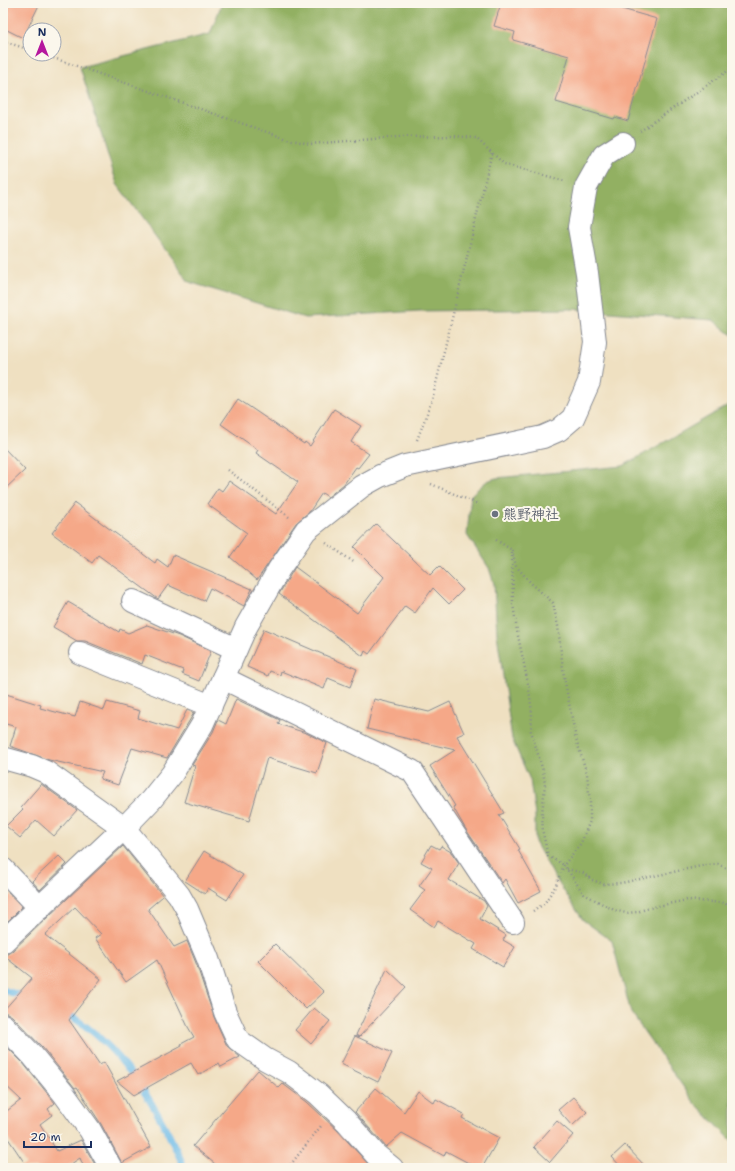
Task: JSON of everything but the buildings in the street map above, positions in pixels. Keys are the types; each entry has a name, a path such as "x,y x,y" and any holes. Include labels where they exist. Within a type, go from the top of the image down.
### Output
{"street":[{"path":"3,942 124,828 151,800 172,774 202,725 246,627 279,569 306,530 362,486 380,476 405,466 543,437 559,430 573,418 589,382 595,342 587,273 579,227 586,187 604,155 623,143"},
{"path":"133,601 236,649"},
{"path":"80,653 211,706"},
{"path":"223,678 412,771 513,922"},
{"path":"3,758 32,766 46,772 124,828 179,895 187,909 208,959 225,1012 238,1040 265,1059 290,1072 318,1094 334,1109 376,1155 392,1168"},
{"path":"3,869 40,908"},
{"path":"3,1025 32,1055 68,1100 90,1130 111,1168"}],"path":[{"path":"3,41 22,47"},
{"path":"62,61 287,139 310,144 398,137 453,136 476,138 504,164 586,187"},
{"path":"623,143 732,68"},
{"path":"457,298 492,152"},
{"path":"405,466 422,430 432,400 456,302"},
{"path":"430,484 478,504"},
{"path":"496,540 512,550 516,566 552,603 558,626 564,677 576,739 587,774 590,802 590,821 581,843 564,865 556,885 544,904 513,922"},
{"path":"512,550 513,604 529,688 532,713 531,731 543,771 545,784 542,814 543,833 548,856 564,865 584,894 614,910 626,913 637,912 687,900 724,903 732,907"},
{"path":"567,869 583,873 592,880 604,884 621,883 706,865 718,864 732,871"},
{"path":"288,1168 334,1109"}],"green space":[{"path":"222,3 732,3 732,335 713,320 571,309 420,311 305,318 189,282 117,184 80,67 210,34"},
{"path":"732,403 732,1141 694,1102 631,1013 612,941 583,920 554,876 535,842 535,815 530,780 512,739 497,634 494,584 489,568 467,535 471,495 487,481 496,478 623,466"}],"waterway":[{"path":"3,990 26,997"},
{"path":"65,1013 82,1023 98,1036 126,1066 160,1117 184,1168"}],"place":[{"name":"熊野神社","path":"495,514"}]}
